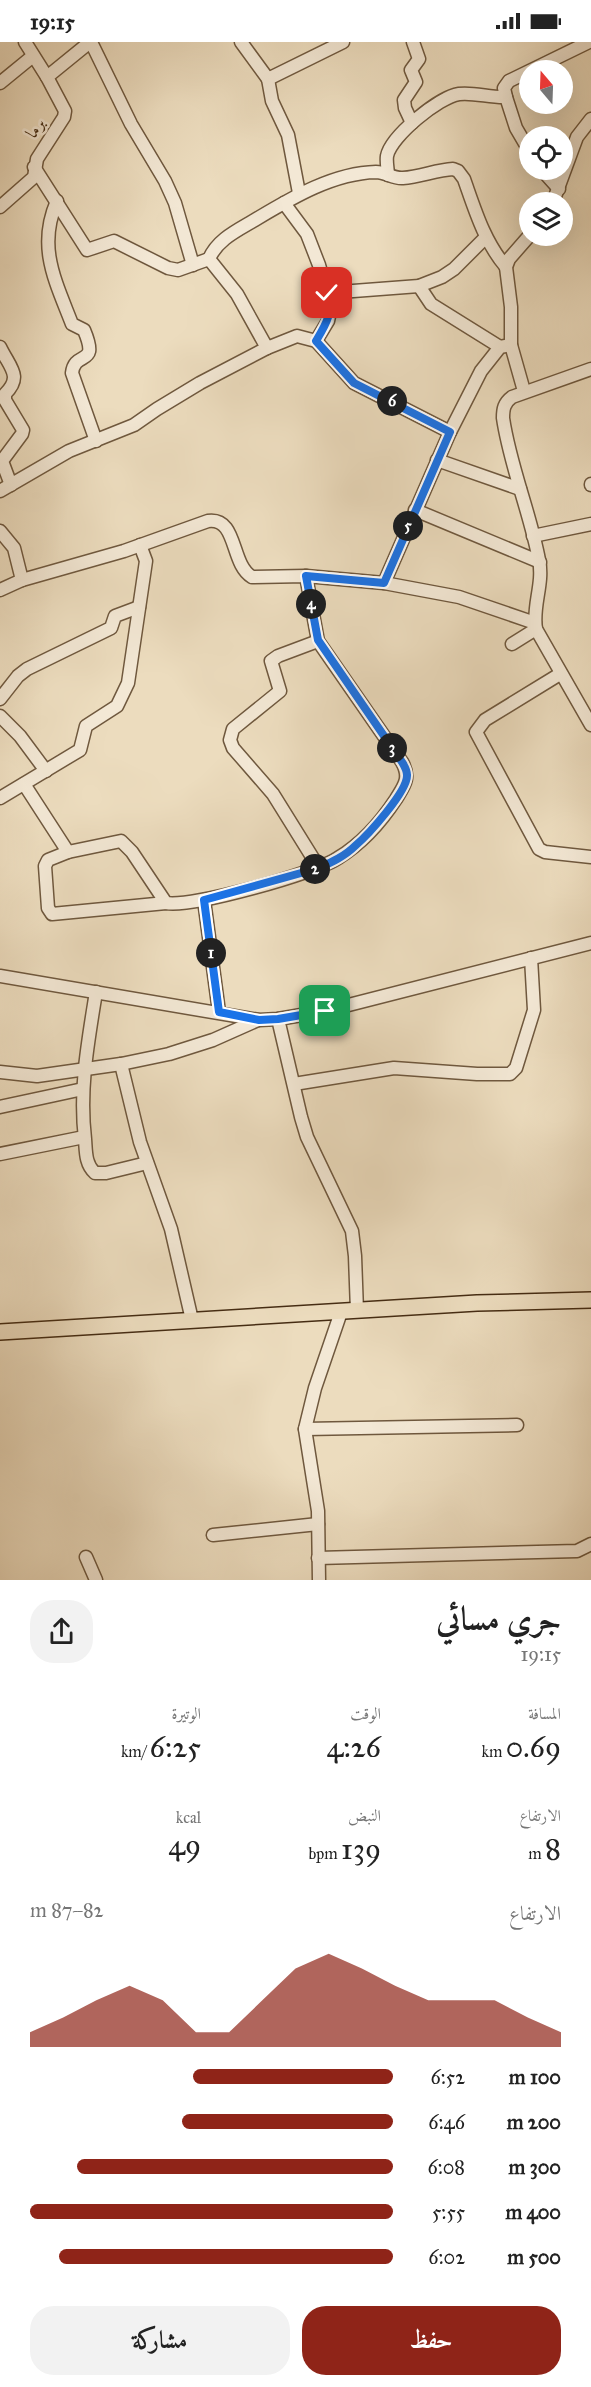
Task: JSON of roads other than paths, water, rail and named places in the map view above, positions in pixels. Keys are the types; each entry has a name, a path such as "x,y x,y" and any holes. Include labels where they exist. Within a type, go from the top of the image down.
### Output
{"main road":[{"path":"0,1332 477,1303 591,1300"}],"street":[{"path":"25,42 47,77 90,42 131,124 162,173 175,202 193,265"},
{"path":"241,42 268,79 272,101 288,135 299,193"},
{"path":"268,79 343,42"},
{"path":"412,123 404,100 416,82 411,70 419,59 413,42"},
{"path":"519,133 504,88 509,81 589,42"},
{"path":"0,83 33,56"},
{"name":"برما","path":"0,207 34,177 37,159 64,117 65,111 47,77"},
{"path":"388,175 387,157 403,132 441,101 459,94 506,97"},
{"path":"558,192 578,137 591,119"},
{"path":"34,167 87,250 114,241 168,268 178,270 210,259"},
{"path":"210,259 213,249 218,244 299,193 352,176 377,172 401,178 444,170 458,171 464,179 485,237 493,252 506,267"},
{"path":"551,180 559,189"},
{"path":"57,201 49,220 48,247 56,281 72,324 84,330 91,350 89,355 75,364 72,373 96,441"},
{"path":"284,203 307,234 327,293 330,315 316,341"},
{"path":"327,293 419,286 442,277 485,237"},
{"path":"520,246 509,259 506,267 511,307 505,346 524,391"},
{"path":"210,259 237,294 267,348"},
{"path":"419,286 431,304 505,346"},
{"path":"0,347 15,376 14,384 4,394 5,400 23,430 2,461 6,488 69,451 134,425 200,383 267,348 297,336 316,341 354,383 450,432"},
{"path":"384,583 437,460 481,371 505,346"},
{"path":"591,369 524,391 507,401 503,409 504,428 540,562 541,578 536,626 560,674 591,725"},
{"path":"437,460 520,489"},
{"path":"415,510 540,562"},
{"path":"0,590 22,580 140,545 208,521 220,520 226,526 247,574 256,577 306,576 384,583 459,597 536,626"},
{"path":"533,536 591,524"},
{"path":"0,531 14,548 22,580"},
{"path":"0,798 80,750 87,726 114,709 122,699 128,682 146,561 140,545"},
{"path":"166,903 132,852 121,842 68,852 48,860 45,867 48,908 52,914 204,900 319,868 355,847 387,812 406,783 408,776 402,762 318,640 306,576"},
{"path":"0,699 18,676 27,669 111,628 115,616 139,607"},
{"path":"512,644 536,626"},
{"path":"318,640 271,661 279,691 233,729 230,741 233,748 273,794 319,868"},
{"path":"560,674 485,720 476,732 539,849 545,852 591,857"},
{"path":"0,716 20,736 46,771"},
{"path":"24,784 68,852"},
{"path":"204,900 219,1012"},
{"path":"0,976 259,1020 278,1019 325,1011 591,943"},
{"path":"294,1084 394,1068 510,1074 516,1068 534,1010 531,958"},
{"path":"96,992 83,1071 82,1109 87,1162 95,1173 106,1173 147,1163"},
{"path":"278,1019 307,1137 352,1231 357,1311"},
{"path":"0,1072 37,1076 121,1064 213,1040 259,1020"},
{"path":"121,1064 140,1142 171,1229 192,1320"},
{"path":"0,1107 83,1089"},
{"path":"0,1154 84,1137"},
{"path":"319,1580 318,1511 305,1430 315,1388 341,1312"},
{"path":"305,1430 517,1425"},
{"path":"213,1535 318,1524"},
{"path":"318,1558 577,1551 591,1544"},
{"path":"86,1557 96,1580"}]}
